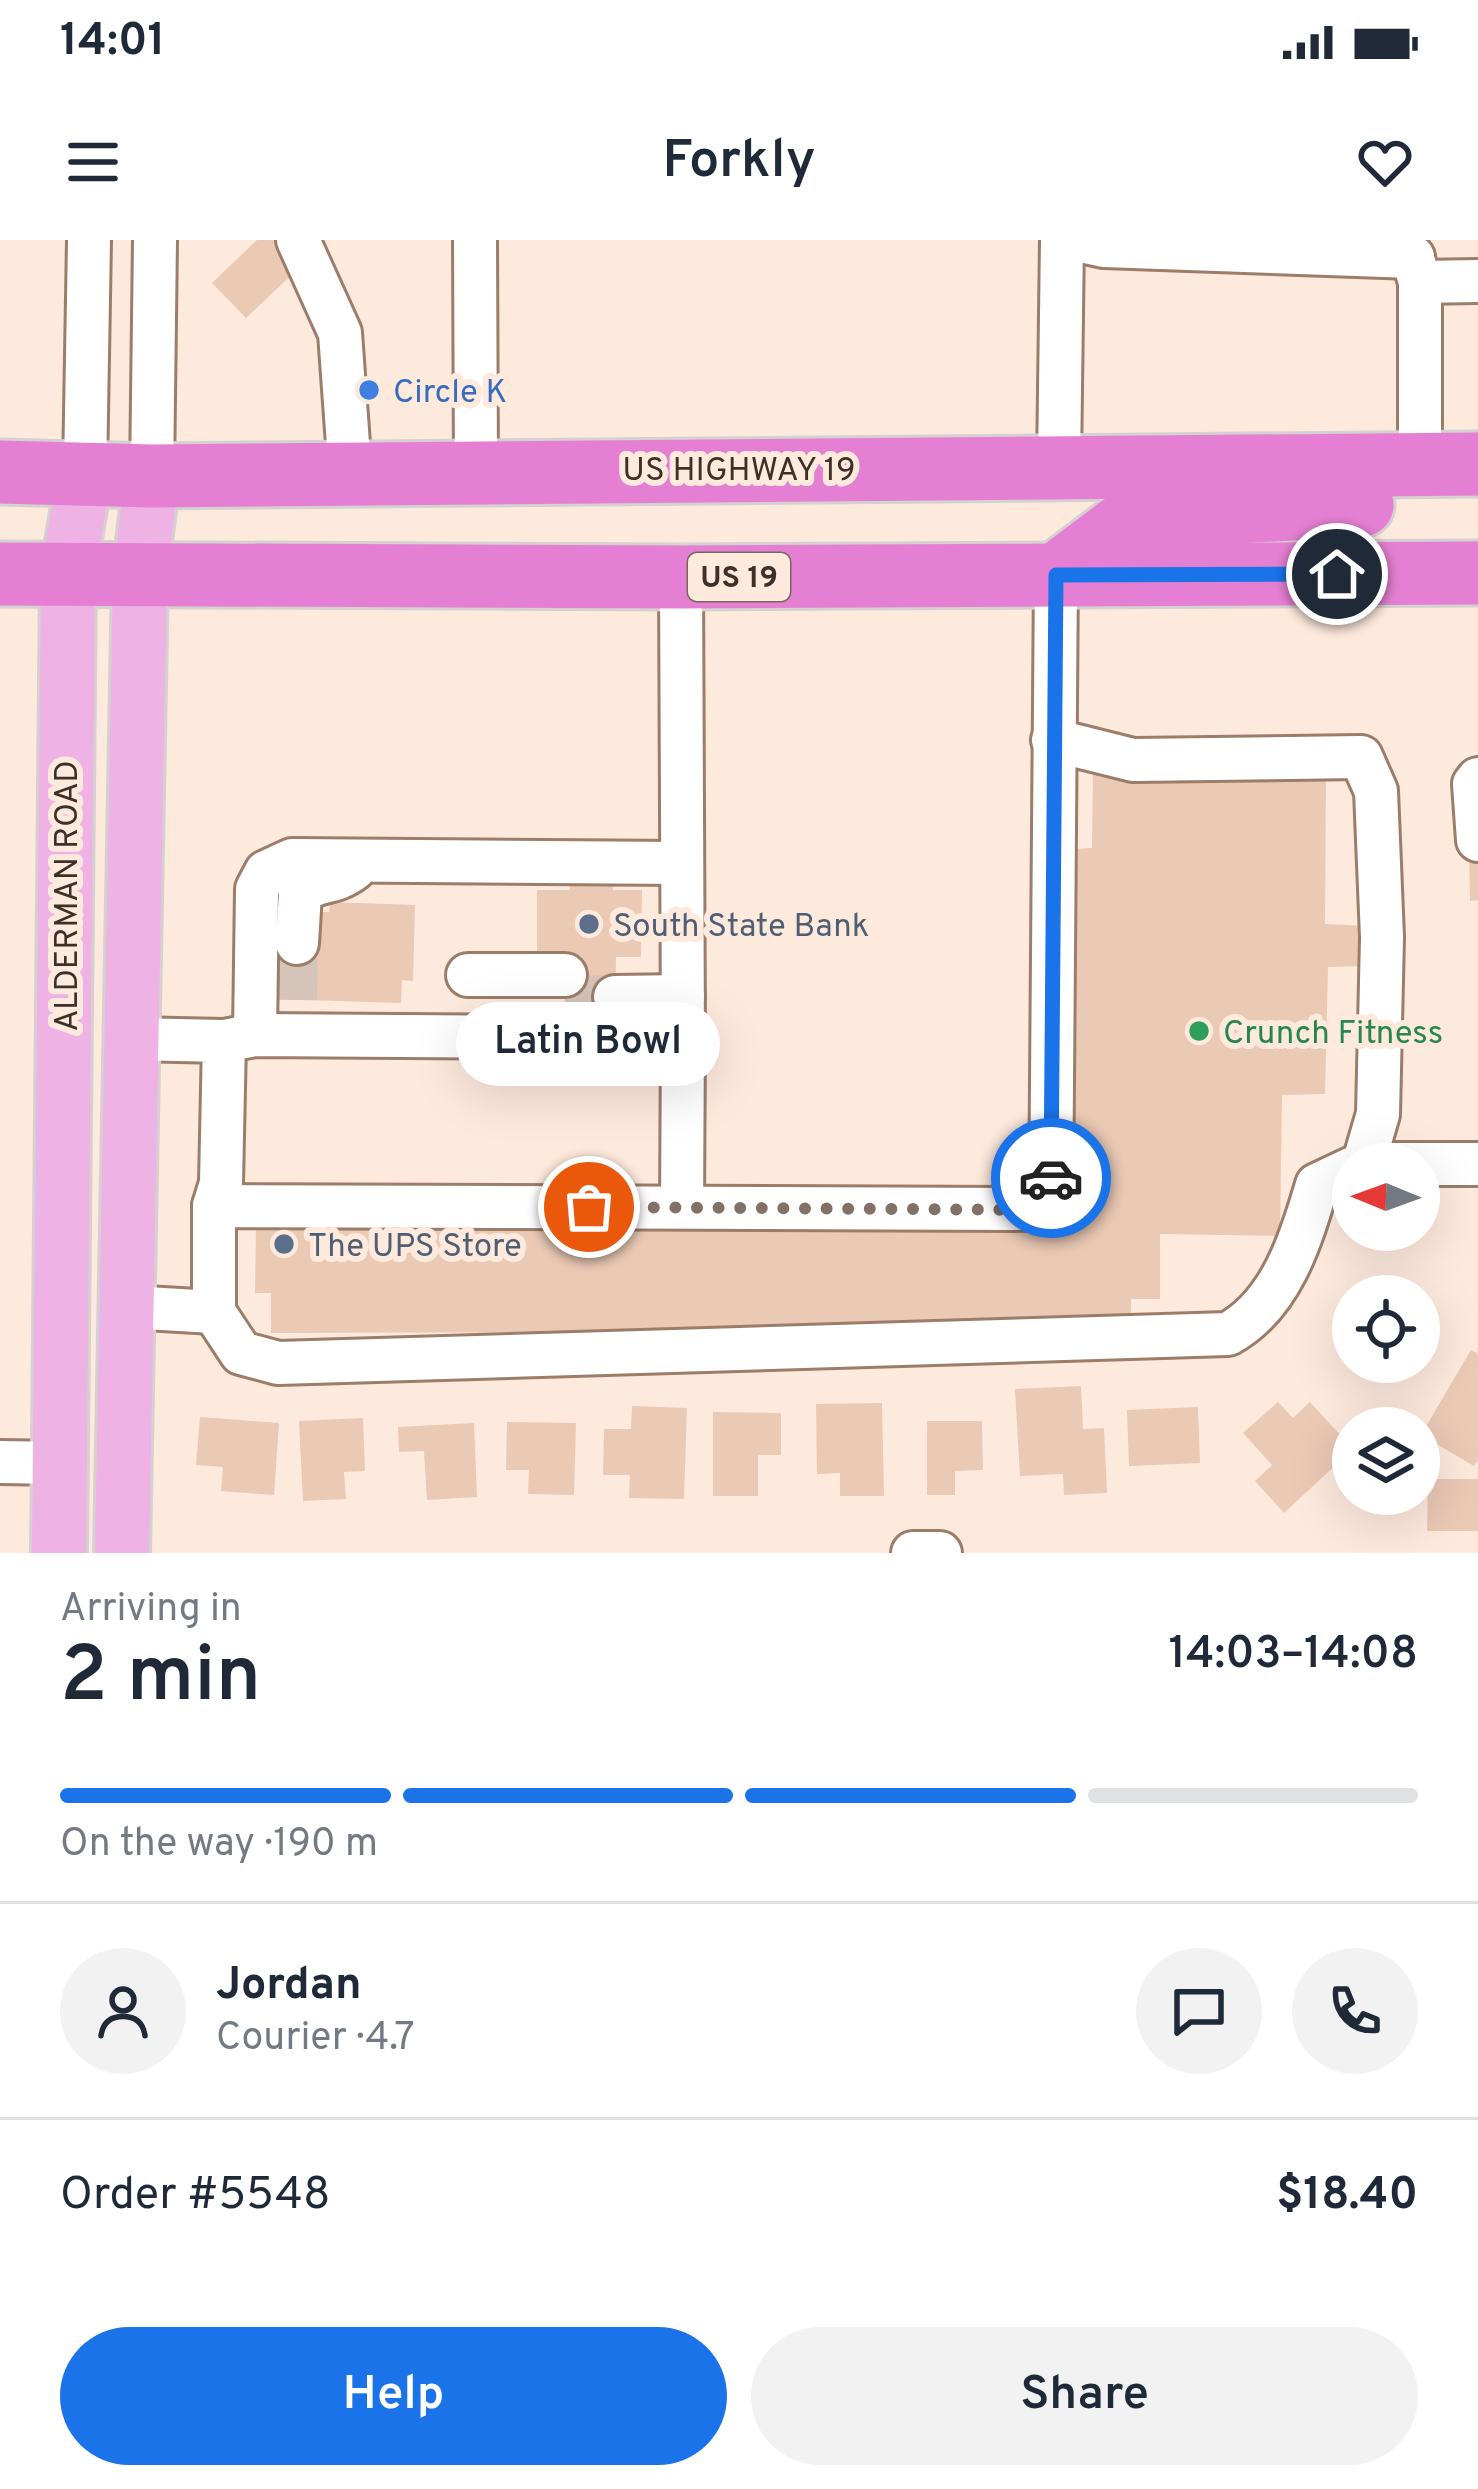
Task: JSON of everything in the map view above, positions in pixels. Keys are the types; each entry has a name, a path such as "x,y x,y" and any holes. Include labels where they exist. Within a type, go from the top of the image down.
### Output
{"highway":[{"name":"US HIGHWAY 19","path":"0,472 152,476 1449,464"},
{"path":"1056,575 1121,526 1147,517 1310,505 1478,505"},
{"name":"US 19","path":"0,574 1478,573"}],"main road":[{"name":"ALDERMAN ROAD","path":"58,1553 68,573 86,472"},
{"name":"ALDERMAN ROAD","path":"120,1553 140,575 152,476"},
{"path":"61,1463 82,1478 120,1553"}],"street":[{"name":"ALDERMAN ROAD","path":"86,472 89,240"},
{"name":"ALDERMAN ROAD","path":"152,476 155,240"},
{"path":"298,240 340,333 350,472"},
{"path":"475,240 476,470"},
{"path":"1059,465 1062,240"},
{"path":"1081,240 1104,246 1341,247 1415,260 1478,280"},
{"path":"1415,260 1449,464"},
{"path":"214,1206 1051,1210 1056,575"},
{"path":"681,577 682,1207"},
{"path":"1053,740 1133,760 1361,757 1376,791 1382,937 1378,1114 1368,1143"},
{"path":"1478,779 1474,784 1478,840"},
{"path":"682,863 292,860 266,872 256,889 268,1028 214,1206 214,1312 241,1353 278,1363 1228,1334 1250,1322 1283,1276 1317,1185 1332,1178"},
{"path":"297,943 300,893 311,884 336,883 364,861"},
{"path":"468,985 565,986"},
{"path":"615,986 683,1003"},
{"path":"132,1039 683,1003"},
{"path":"1440,1165 1478,1165"},
{"path":"128,1307 214,1312"},
{"path":"0,1462 61,1463"},
{"path":"913,1553 940,1553"}],"building":[{"path":"257,240 274,240 300,267 246,318 212,283"},
{"path":"1093,771 1326,773 1325,924 1365,926 1364,966 1328,967 1325,1094 1282,1095 1280,1236 1160,1234 1160,1299 1131,1299 1131,1330 271,1333 271,1293 255,1293 256,1227 1072,1225 1073,849 1092,848"},
{"path":"1469,850 1478,850 1478,900 1470,901"},
{"name":"South State Bank","path":"570,882 613,882 613,890 642,890 641,957 616,957 615,1014 565,1014 566,960 537,960 537,890 570,890"},
{"path":"330,902 415,905 413,981 402,980 401,1003 277,999 280,942 307,912 329,912"},
{"path":"1471,1350 1478,1354 1478,1460 1474,1466 1440,1446 1437,1407"},
{"path":"1081,1386 1083,1429 1104,1428 1107,1493 1064,1495 1063,1474 1020,1476 1015,1389"},
{"path":"1278,1402 1293,1418 1310,1402 1332,1426 1332,1468 1284,1513 1255,1481 1272,1465 1243,1433"},
{"path":"882,1403 884,1496 840,1496 840,1473 817,1474 816,1404"},
{"path":"632,1406 687,1408 684,1499 629,1498 630,1475 603,1475 604,1429 631,1429"},
{"path":"1198,1407 1200,1463 1129,1466 1127,1410"},
{"path":"713,1412 781,1413 781,1455 758,1455 758,1496 713,1496"},
{"path":"200,1417 279,1423 274,1495 221,1491 223,1467 196,1465"},
{"path":"363,1418 365,1471 344,1472 346,1499 303,1501 299,1421"},
{"path":"927,1421 982,1421 983,1470 955,1471 955,1495 927,1495"},
{"path":"507,1422 576,1423 574,1495 528,1494 529,1470 506,1470"},
{"path":"474,1423 477,1497 427,1500 424,1451 399,1452 398,1427"},
{"path":"1440,1479 1478,1479 1478,1531 1427,1531 1427,1515 1440,1515"}],"tunnel":[{"path":"296,1000 297,943"},
{"path":"565,996 615,997"}],"way so far":[{"path":"589,1207 1051,1210 1051,1178"}],"place":[{"name":"Circle K","path":"369,390"},
{"name":"South State Bank","path":"589,924"},
{"name":"Crunch Fitness","path":"1199,1031"},
{"name":"Latin Bowl","path":"589,1207"},
{"name":"The UPS Store","path":"284,1244"}],"route":[{"path":"1051,1178 1056,575 1337,574"}]}
